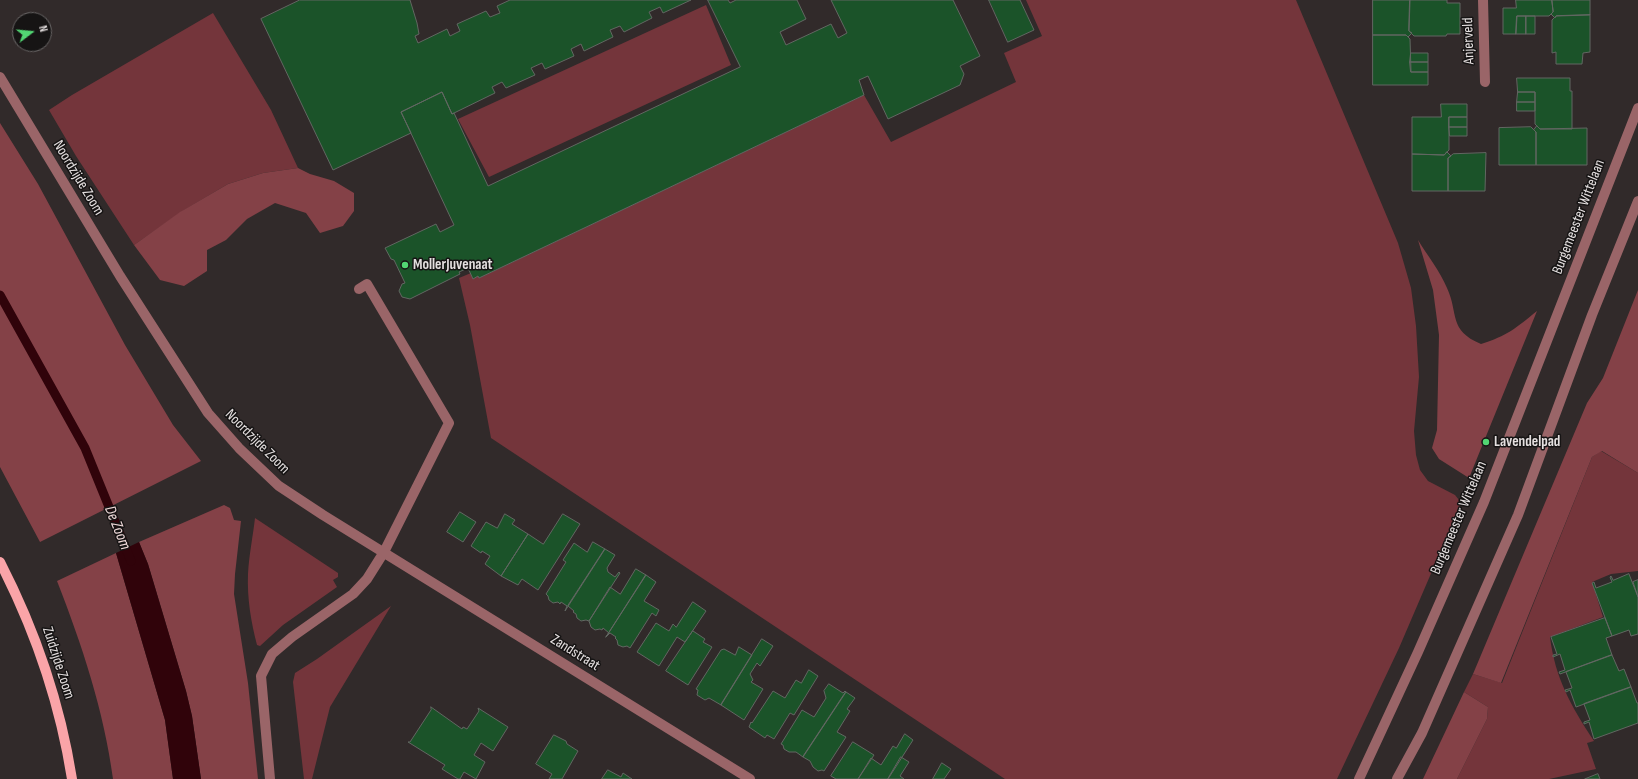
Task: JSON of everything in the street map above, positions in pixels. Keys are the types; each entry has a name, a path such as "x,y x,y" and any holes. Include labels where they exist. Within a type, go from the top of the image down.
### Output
{"main road":[{"name":"Zuidzijde Zoom","path":"0,562 34,635 52,688 72,779"}],"street":[{"name":"Anjerveld","path":"1483,0 1485,82"},
{"name":"Noordzijde Zoom","path":"0,77 120,276 208,413 239,448 279,486 384,552"},
{"name":"Burgemeester Wittelaan","path":"1359,779 1421,645 1484,502 1634,133 1638,108"},
{"path":"1397,779 1422,732 1518,515 1592,315 1638,201"},
{"path":"270,779 261,676 272,654 292,637 353,594 367,579 384,552 449,423 367,284 359,289"},
{"name":"Zandstraat","path":"384,552 750,779"}],"shaded area":[{"path":"1026,0 1296,0 1398,243 1411,288 1416,326 1419,377 1414,431 1416,455 1420,470 1428,481 1455,495 1459,500 1460,506 1399,648 1337,779 1005,779 491,438 470,325 459,278 471,273 473,278 478,276 479,278 864,95 891,142 1016,82 1004,53 1042,36"},
{"path":"706,5 731,65 489,177 458,119"},
{"path":"213,13 271,110 298,168 263,173 228,184 184,210 134,245 76,156 49,110 72,95"},
{"path":"0,123 38,184 125,345 173,425 201,461 40,542 0,467"},
{"path":"298,168 310,174 334,181 354,193 354,211 343,226 320,233 306,213 275,203 247,219 226,240 207,250 207,271 184,286 160,280 134,245 180,212 228,184 263,173"},
{"path":"1418,240 1444,282 1451,297 1459,327 1463,333 1471,339 1481,344 1498,338 1517,327 1537,311 1469,478 1439,459 1432,448 1437,430 1439,335 1433,290"},
{"path":"1638,290 1638,473 1602,451 1592,457 1501,683 1473,674 1587,403 1603,378"},
{"path":"1601,451 1638,473 1638,571 1611,574 1592,582 1603,617 1550,637 1552,652 1565,691 1571,704 1594,741 1587,743 1596,769 1549,779 1457,779 1487,719 1488,707 1464,692 1473,674 1502,683 1592,457"},
{"path":"224,505 230,508 234,520 241,521 234,594 248,683 258,779 201,779 192,716 186,691 148,564 139,542"},
{"path":"255,518 338,573 338,577 333,580 337,587 283,625 260,646 257,645 253,628 248,592 249,567"},
{"path":"139,542 148,564 186,691 192,716 201,779 173,779 165,720 116,553"},
{"path":"116,553 165,720 173,779 113,779 104,728 91,678 57,581"},
{"path":"391,606 330,707 312,779 304,779 293,682 295,673"},
{"path":"1464,692 1488,707 1487,719 1457,779 1423,779"}],"building":[{"path":"300,0 410,0 417,23 419,34 415,36 418,43 447,29 450,36 460,31 457,24 486,11 490,17 500,13 497,6 510,0 691,0 663,13 660,7 649,12 652,18 624,32 620,26 610,30 613,37 584,51 581,44 571,49 574,56 545,69 542,63 531,68 535,75 506,88 502,82 492,87 495,93 452,114 442,92 401,112 411,133 333,170 261,19"},
{"path":"708,0 728,0 730,3 736,0 797,0 806,19 780,32 786,45 831,24 838,38 847,33 831,0 953,0 980,56 960,66 964,74 960,85 888,119 868,76 859,80 864,95 479,278 478,276 473,279 468,268 459,272 460,274 410,299 402,297 399,291 402,284 405,283 394,260 391,259 385,248 436,224 440,232 454,225 401,112 442,92 452,114 454,113 488,186 740,67"},
{"path":"989,0 1020,0 1034,30 1008,42"},
{"path":"1373,0 1410,0 1409,31 1412,33 1408,37 1406,35 1373,35"},
{"path":"1410,0 1447,0 1447,3 1460,3 1460,34 1447,34 1446,36 1414,36 1409,31"},
{"path":"1516,0 1552,0 1553,12 1549,16 1517,16 1516,34 1503,34 1503,8 1516,8"},
{"path":"1552,0 1590,0 1590,15 1556,16 1555,18 1551,14 1553,12"},
{"path":"1590,15 1590,52 1583,53 1582,64 1556,64 1556,52 1552,53 1552,20 1556,16"},
{"path":"1517,16 1526,16 1526,34 1516,34"},
{"path":"1526,16 1535,16 1535,34 1526,34"},
{"path":"1373,35 1406,35 1410,39 1411,72 1428,72 1428,85 1373,85"},
{"path":"1411,53 1428,53 1428,62 1410,62"},
{"path":"1410,62 1428,62 1428,72 1411,72"},
{"path":"1517,78 1570,78 1570,91 1572,91 1572,129 1540,129 1535,124 1535,92 1518,92"},
{"path":"1518,92 1535,92 1535,102 1517,102"},
{"path":"1517,102 1535,102 1535,111 1517,111"},
{"path":"1441,104 1467,104 1467,117 1449,117 1449,150 1444,155 1412,154 1412,117 1441,117"},
{"path":"1449,117 1467,117 1467,127 1449,127"},
{"path":"1537,126 1540,129 1587,128 1587,165 1536,165 1536,132 1534,130"},
{"path":"1449,127 1467,127 1467,136 1450,136"},
{"path":"1531,127 1536,132 1536,165 1499,165 1499,128"},
{"path":"1447,152 1451,156 1448,158 1448,191 1412,191 1412,154 1444,155"},
{"path":"1486,153 1485,191 1448,191 1448,158 1453,154"},
{"path":"460,512 476,522 463,542 447,532"},
{"path":"505,514 515,520 512,524 528,534 501,576 485,564 490,556 482,551 481,553 471,546 486,522 497,528"},
{"path":"563,514 580,524 538,590 522,579 518,585 501,576 528,534 543,544"},
{"path":"593,542 605,549 565,611 567,606 561,602 560,604 558,602 553,603 549,600 546,594 566,562 563,560 574,543 587,552"},
{"path":"605,549 615,555 607,568 608,572 615,577 619,572 620,573 589,621 581,621 577,618 576,614 573,612 574,611 568,606"},
{"path":"636,569 646,575 609,633 603,628 602,630 595,630 591,627 589,621 610,587 620,594"},
{"path":"1629,574 1638,597 1638,634 1631,636 1629,630 1612,636 1592,583 1594,582 1596,588 1612,582 1611,576 1613,580"},
{"path":"646,575 656,582 644,601 659,610 656,616 652,613 630,648 627,646 623,647 618,645 615,638 616,637 610,633 606,637"},
{"path":"1638,580 1638,597 1633,582"},
{"path":"693,602 706,611 685,642 677,637 659,666 637,652 656,623 669,631 673,624 676,627"},
{"path":"1605,618 1612,636 1606,638 1612,655 1560,674 1559,672 1565,670 1560,654 1553,657 1553,655 1557,654 1551,637"},
{"path":"693,631 705,639 703,642 712,647 688,685 666,671"},
{"path":"762,639 773,646 760,666 757,663 750,674 753,680 751,682 763,689 744,720 721,705"},
{"path":"739,647 752,655 721,705 709,698 705,700 697,695 698,690 696,689 721,650 724,649 735,655"},
{"path":"1612,655 1619,671 1624,669 1631,687 1576,707 1570,690 1566,692 1565,690 1572,688 1566,672"},
{"path":"809,670 818,676 794,715 790,713 774,739 767,735 765,738 749,727 773,691 785,698 796,680 801,683"},
{"path":"829,684 843,693 845,691 846,692 803,757 796,752 789,752 784,749 783,745 781,744 802,710 814,717 826,698 824,691"},
{"path":"1631,687 1638,703 1638,723 1594,739 1589,722 1584,724 1584,722 1590,720 1584,704"},
{"path":"846,692 855,698 847,709 850,711 837,732 846,737 824,771 818,771 813,767 810,761 803,757"},
{"path":"431,707 462,729 463,727 467,729 479,711 478,708 508,727 493,751 481,743 474,755 485,762 476,779 464,772 460,779 458,779 442,769 445,765 408,742 410,742 431,710"},
{"path":"905,734 913,740 888,779 858,779 871,758 881,765 893,746 896,748"},
{"path":"554,735 566,741 567,744 578,751 562,779 549,779 552,774 536,764"},
{"path":"853,742 874,755 858,779 836,779 831,776"},
{"path":"901,757 909,762 900,776 904,779 888,779"},
{"path":"942,763 951,769 944,779 933,779"},
{"path":"608,770 621,777 623,773 632,779 602,779"},
{"path":"1598,774 1600,779 1585,779"}],"waterway":[{"name":"De Zoom","path":"0,295 85,448 131,561"}],"place":[{"name":"MollerJuvenaat","path":"405,265"},
{"name":"Lavendelpad","path":"1486,442"}]}
